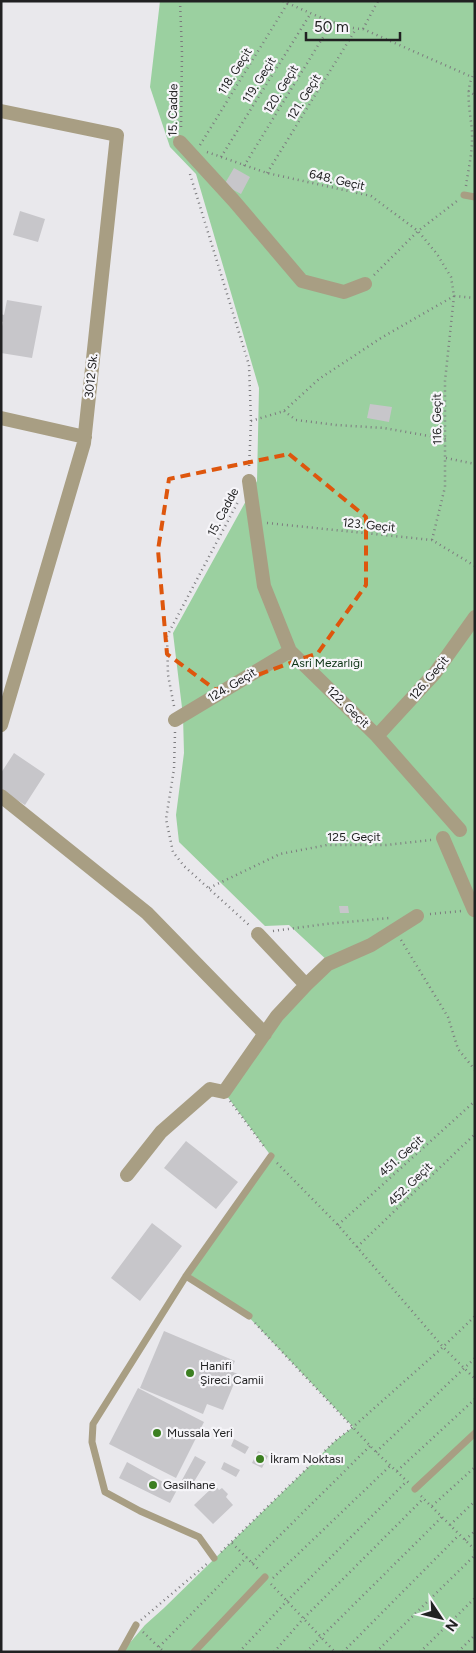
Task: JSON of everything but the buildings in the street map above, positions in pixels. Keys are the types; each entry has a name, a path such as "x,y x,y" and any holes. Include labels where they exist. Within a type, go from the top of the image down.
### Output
{"street":[{"name":"3012 Sk.","path":"1,111 117,135 85,437 1,725"},
{"path":"180,142 234,201 302,281 344,292 365,284"},
{"path":"1,418 85,437"},
{"name":"122. Geçit","path":"249,481 264,586 290,651 377,736 460,830"},
{"name":"126. Geçit","path":"377,736 435,672 475,617"},
{"name":"124. Geçit","path":"175,720 290,651"},
{"path":"1,796 147,913 265,1034"},
{"path":"443,838 474,910"},
{"path":"127,1175 161,1132 210,1089 224,1092 278,1016 328,964 372,944 392,924 417,916"},
{"path":"258,934 306,985"}],"lane":[{"path":"464,195 475,197"},
{"path":"214,1558 199,1537 140,1511 105,1492 92,1442 93,1424 186,1276 271,1156"},
{"path":"186,1276 249,1316"},
{"path":"415,1489 475,1433"},
{"path":"194,1652 266,1577"},
{"path":"120,1652 136,1625"}],"path":[{"name":"15. Cadde","path":"180,1 182,53 180,142"},
{"path":"283,1 333,21 356,29 363,29 472,77"},
{"path":"363,29 378,1"},
{"name":"118. Geçit","path":"180,142 198,148 288,2"},
{"name":"119. Geçit","path":"221,157 311,13"},
{"name":"120. Geçit","path":"244,166 333,21"},
{"name":"121. Geçit","path":"267,173 356,29"},
{"path":"365,284 418,231 464,195 472,139 468,91 475,72"},
{"path":"468,91 475,95"},
{"name":"648. Geçit","path":"206,151 267,173 371,196 418,231 438,254 451,278 454,296"},
{"name":"15. Cadde","path":"189,170 248,365 251,421 249,481 167,636 168,675 175,720 174,770 166,819 173,852 184,866 258,934"},
{"path":"251,421 284,411 319,379 381,338 454,296 475,298"},
{"name":"116. Geçit","path":"432,540 445,487 445,381 454,296"},
{"path":"284,411 296,420 384,428 446,439"},
{"path":"446,458 475,464"},
{"name":"123. Geçit","path":"254,521 432,540 475,566"},
{"name":"125. Geçit","path":"208,888 280,854 327,845 386,845 443,838"},
{"path":"417,916 474,910"},
{"path":"258,934 326,924 392,924 448,1017 458,1050 475,1070"},
{"path":"224,1092 271,1156 338,1225 443,1347 475,1379"},
{"name":"451. Geçit","path":"338,1225 475,1100"},
{"name":"452. Geçit","path":"357,1247 475,1134"},
{"path":"249,1316 376,1452 475,1550"},
{"path":"164,1652 136,1625 232,1543 335,1441 354,1427 475,1316"},
{"path":"376,1452 475,1358"},
{"path":"397,1471 475,1399"},
{"path":"252,1563 371,1446"},
{"path":"334,1652 270,1582 391,1465"},
{"path":"432,1506 475,1467"},
{"path":"238,1652 407,1481"},
{"path":"274,1652 303,1619 424,1498"},
{"path":"450,1525 475,1501"},
{"path":"306,1652 442,1517"},
{"path":"465,1540 475,1531"},
{"path":"343,1652 459,1535"},
{"path":"232,1543 266,1577"},
{"path":"376,1652 475,1555"},
{"path":"159,1647 247,1558"},
{"path":"420,1652 475,1598"},
{"path":"458,1652 475,1635"}],"highlighted area":[{"path":"289,454 366,517 366,585 318,653 216,690 167,654 158,550 169,479"}],"green space":[{"name":"Asri Mezarlığı","path":"160,1 475,1 475,1652 122,1652 145,1625 335,1441 353,1427 244,1312 189,1274 271,1156 224,1092 329,962 289,925 265,926 179,842 176,815 184,753 183,716 173,633 257,481 259,388 196,174 170,147 150,87"}],"place":[{"name":"Hanifi Şireci Camii","path":"190,1373"},
{"name":"Mussala Yeri","path":"157,1433"},
{"name":"İkram Noktası","path":"260,1459"},
{"name":"Gasilhane","path":"153,1485"}]}
